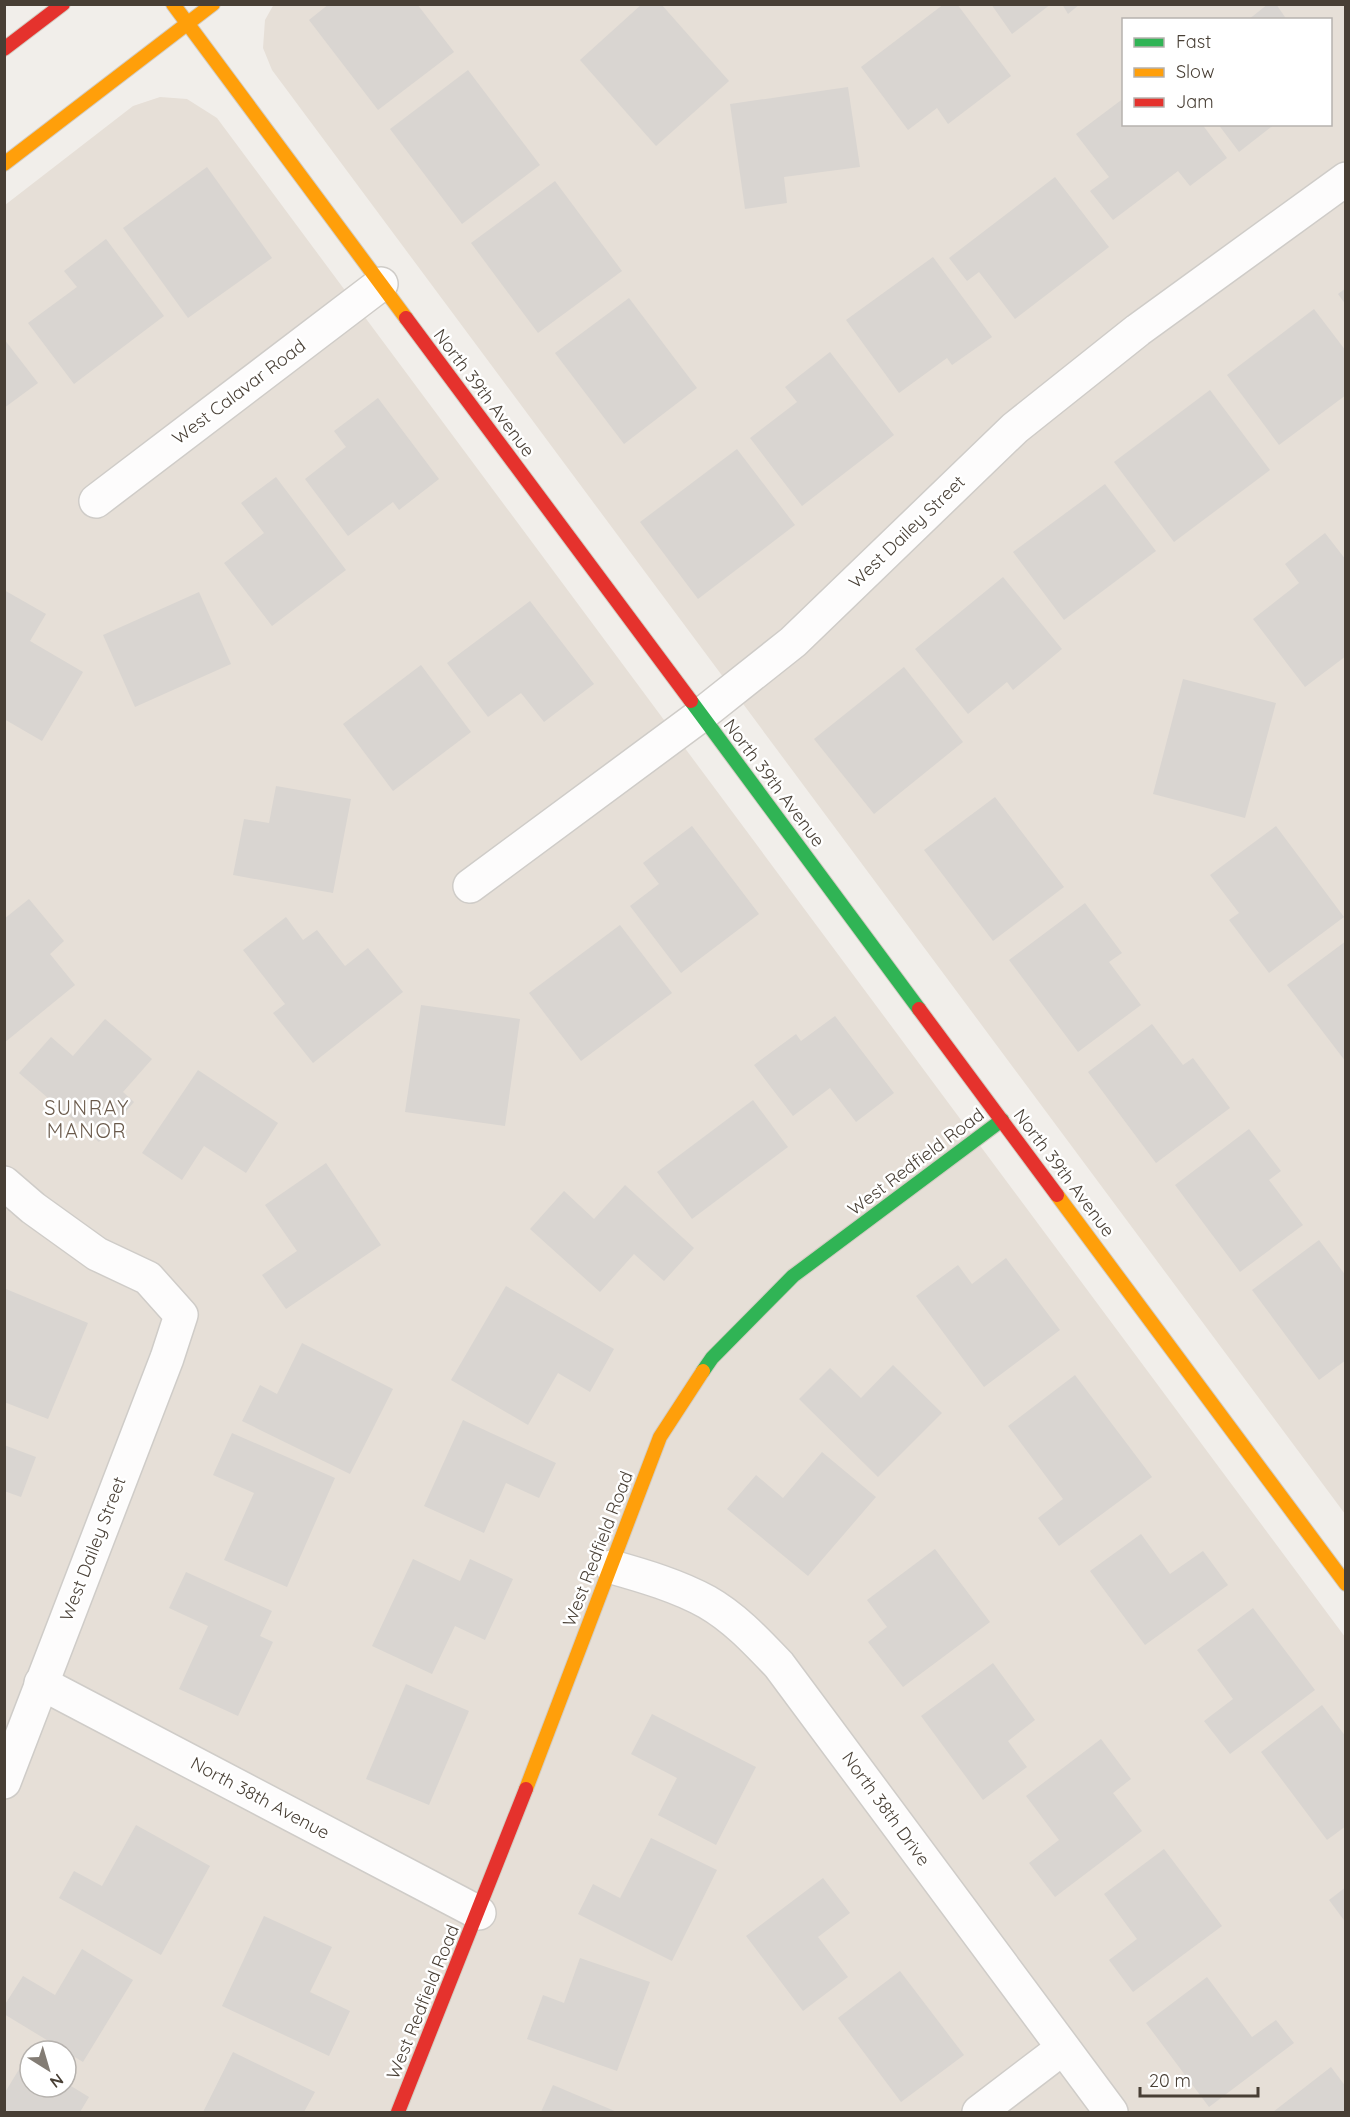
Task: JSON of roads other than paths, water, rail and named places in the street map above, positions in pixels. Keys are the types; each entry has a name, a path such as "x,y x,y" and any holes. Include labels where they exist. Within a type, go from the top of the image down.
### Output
{"street":[{"path":"4,50 63,4"},
{"name":"North 39th Avenue","path":"173,4 1346,1584"},
{"path":"4,164 213,4"},
{"name":"West Dailey Street","path":"470,886 701,715 792,642 1015,428 1138,330 1346,179"},
{"name":"West Calavar Road","path":"96,501 381,284"},
{"name":"West Redfield Road","path":"398,2112 479,1913 660,1437 712,1358 793,1276 1002,1120"},
{"name":"West Dailey Street","path":"4,1183 33,1208 97,1254 148,1278 181,1315 167,1358 4,1782"},
{"name":"North 38th Drive","path":"612,1567 651,1578 707,1602 746,1630 779,1665 1111,2112"},
{"name":"North 38th Avenue","path":"41,1683 479,1913"},
{"path":"979,2112 1063,2048"}],"district":[{"name":"SUNRAY MANOR","path":"87,1120"}]}
